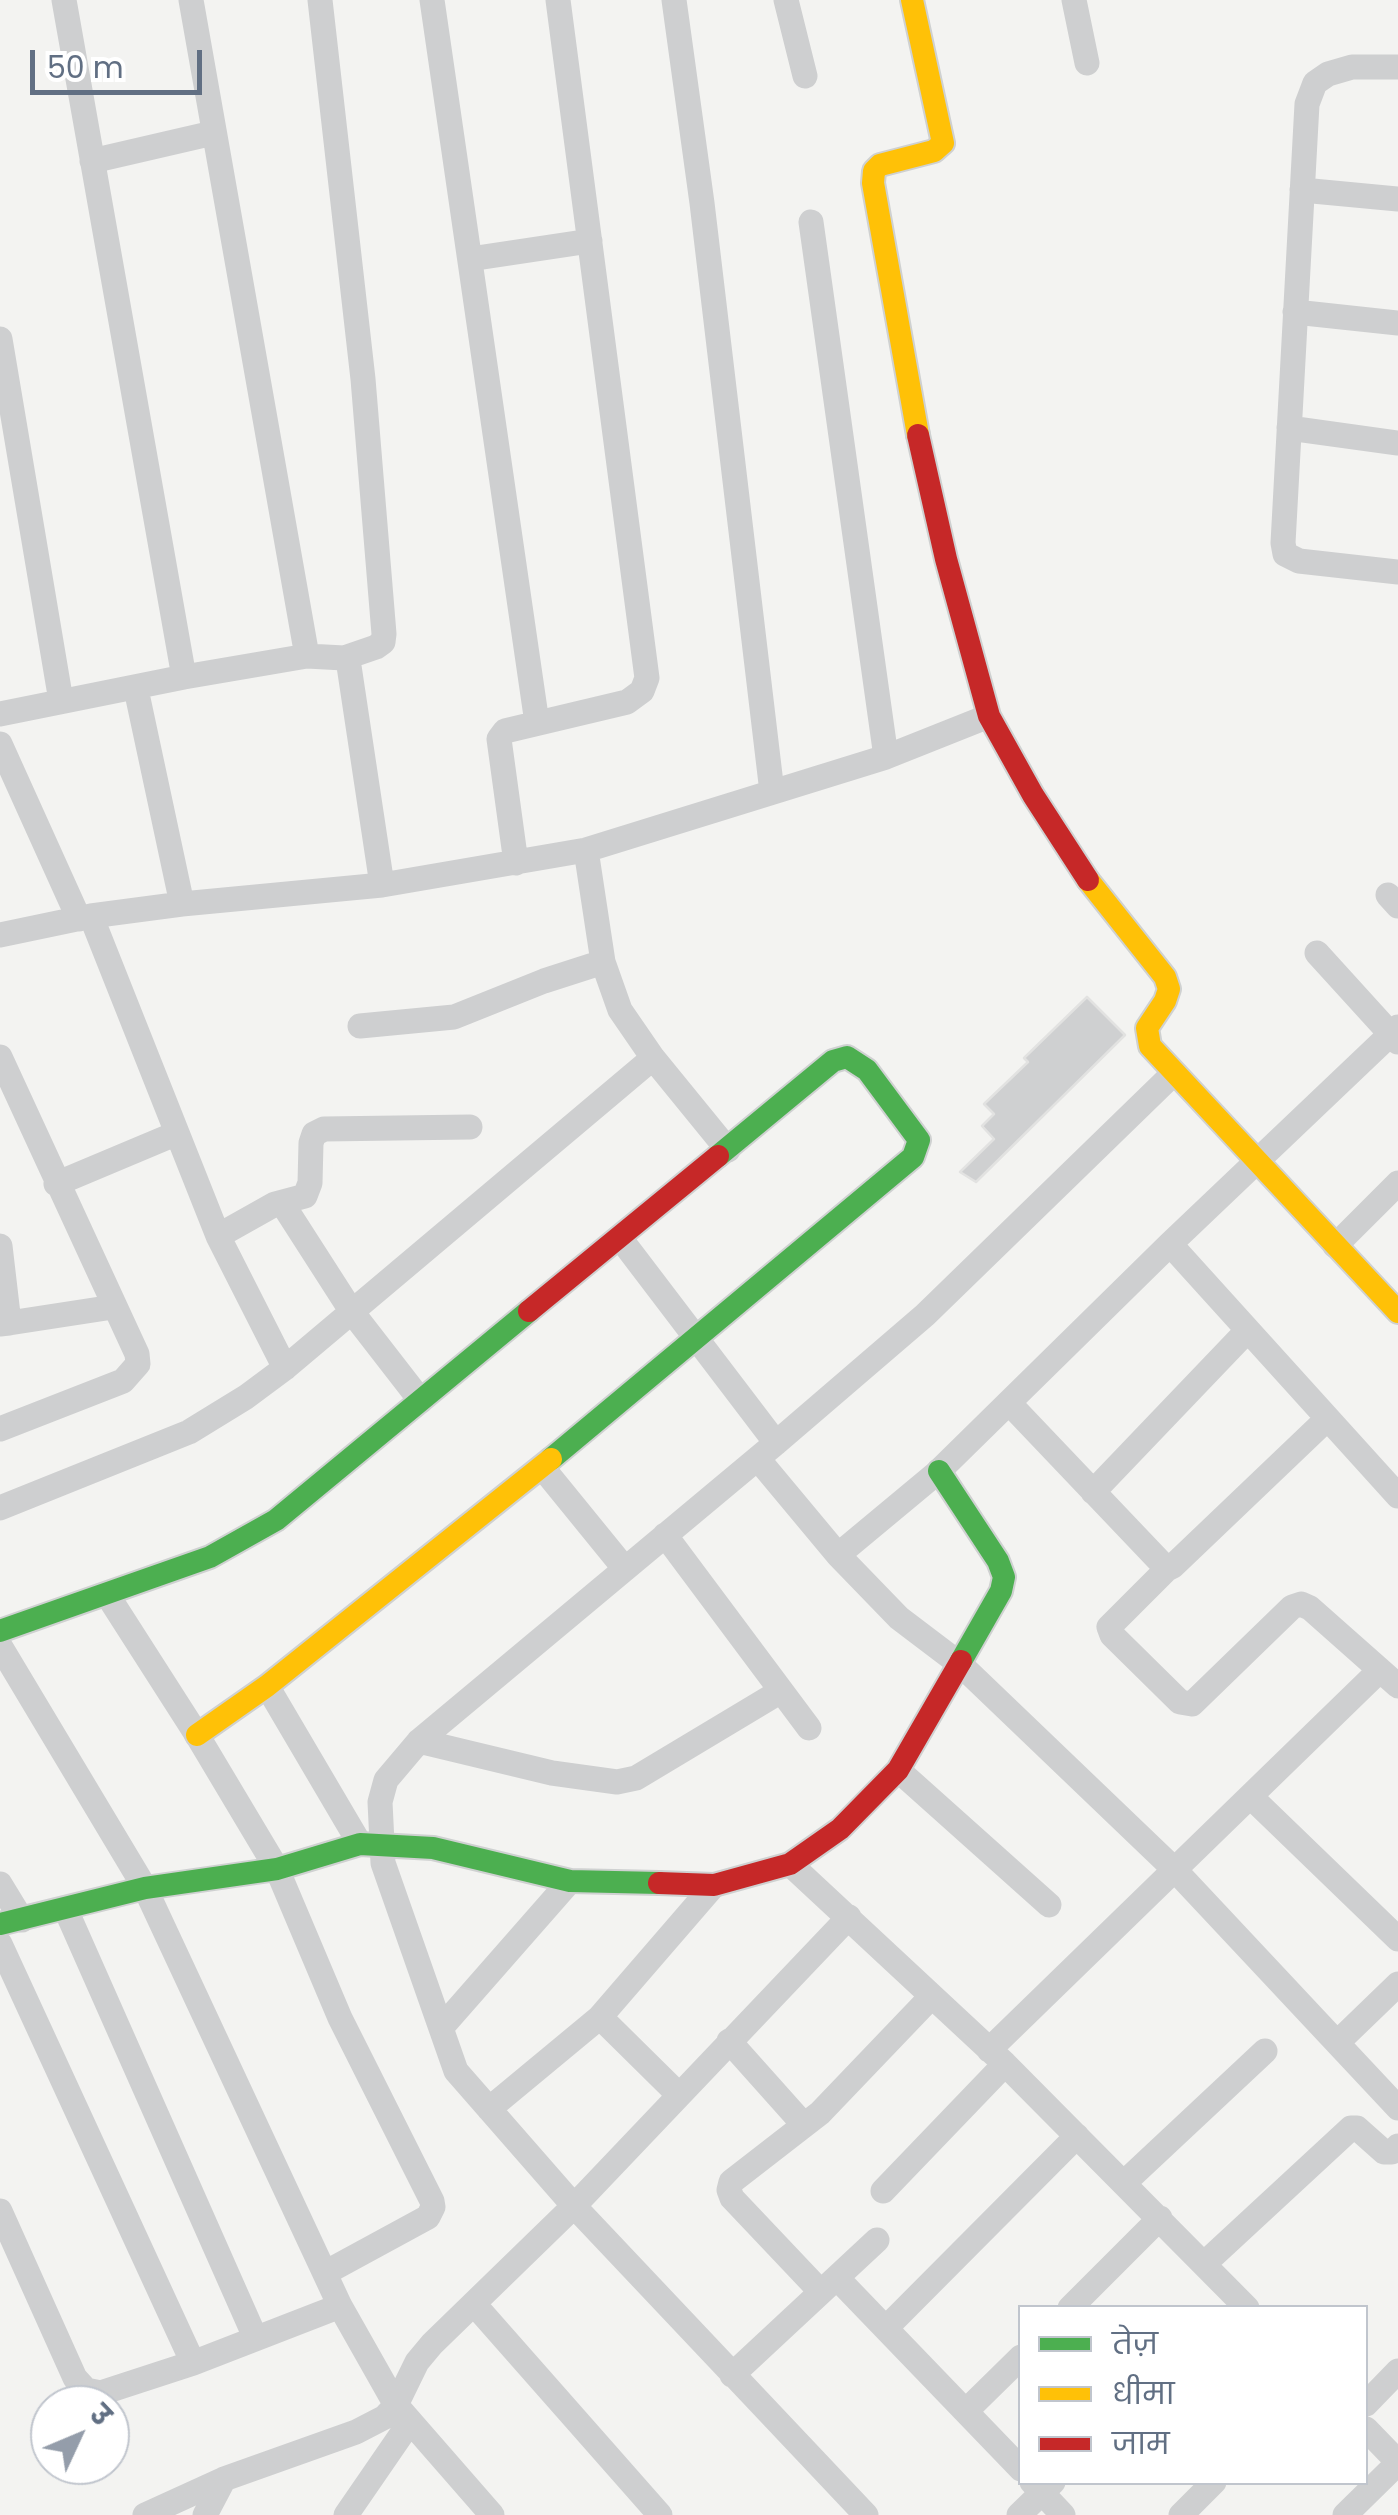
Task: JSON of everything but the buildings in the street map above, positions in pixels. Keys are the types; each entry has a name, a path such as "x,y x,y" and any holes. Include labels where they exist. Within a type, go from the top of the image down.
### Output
{"street":[{"path":"64,0 184,677"},
{"path":"191,0 307,656"},
{"path":"0,714 307,656 344,658 376,648 384,634 362,379 320,0"},
{"path":"432,0 537,723"},
{"path":"516,864 498,739 505,731 627,702 642,691 647,678 558,0"},
{"path":"674,0 772,792"},
{"path":"786,0 805,76"},
{"path":"912,0 942,128 942,143 934,151 880,165 874,171 872,183 909,395 946,560 989,716 1089,881 1165,977 1169,989 1147,1028 1146,1038 1174,1073 1398,1312"},
{"path":"1074,0 1087,62"},
{"path":"1398,67 1352,67 1328,74 1315,83 1306,104 1283,544 1286,554 1298,562 1398,572"},
{"path":"92,161 213,133"},
{"path":"1302,190 1398,199"},
{"path":"811,222 886,757"},
{"path":"470,259 590,241"},
{"path":"1295,312 1398,323"},
{"path":"0,339 61,701"},
{"path":"1289,428 1398,442"},
{"path":"344,658 349,666 382,884"},
{"path":"136,688 182,904"},
{"path":"0,934 182,904 382,884 586,850 886,757 989,716"},
{"path":"0,744 85,918 218,1236 286,1368"},
{"path":"586,850 602,962 620,1010 653,1058 728,1150"},
{"path":"838,1555 939,1471 1170,1244 1396,1034 1317,954"},
{"path":"360,1026 454,1017 602,962"},
{"path":"0,1057 137,1354 138,1364 123,1381 0,1429"},
{"path":"0,1631 185,1568 276,1520 833,1061 847,1057 868,1070 919,1140 918,1150 542,1467 266,1686 198,1735"},
{"path":"0,1508 190,1432 286,1368 653,1058"},
{"path":"370,1844 386,1780 419,1741 768,1451 925,1314 1174,1073"},
{"path":"218,1236 308,1192 311,1143 314,1134 324,1129 470,1126"},
{"path":"56,1184 175,1134"},
{"path":"1336,1246 1398,1182"},
{"path":"282,1203 352,1312 422,1401"},
{"path":"620,1238 695,1338 838,1555 899,1618 961,1664 1174,1870 1398,2108"},
{"path":"1170,1244 1398,1496"},
{"path":"0,1246 4,1324 113,1307"},
{"path":"1093,1492 1246,1332"},
{"path":"1010,1404 1167,1569"},
{"path":"882,2191 997,2057 1174,1870 1251,1797 1389,1678 1301,1604 1292,1607 1188,1706 1112,1635 1109,1627 1327,1419"},
{"path":"542,1467 625,1569"},
{"path":"0,1884 11,1922 145,1888 276,1869 370,1844 434,1848 570,1881 714,1884 790,1864 840,1829 898,1770 1000,1591 1004,1577 998,1561 939,1471"},
{"path":"665,1535 810,1728"},
{"path":"108,1596 198,1735 276,1869 340,2018 433,2207 428,2217 325,2273"},
{"path":"0,1646 145,1888 340,2306 403,2414 486,2512"},
{"path":"266,1686 383,1862 456,2071 574,2206 866,2515"},
{"path":"419,1741 552,1773 617,1782 636,1778 782,1692"},
{"path":"898,1770 1049,1906"},
{"path":"1251,1797 1398,1940"},
{"path":"790,1864 997,2057 1160,2218 1241,2305"},
{"path":"441,2028 570,1881"},
{"path":"488,2109 600,2018 714,1884"},
{"path":"66,1910 255,2337"},
{"path":"346,2515 403,2414 417,2362 574,2206 849,1918"},
{"path":"0,1944 194,2362"},
{"path":"1338,2042 1398,1984"},
{"path":"931,1996 820,2113 732,2182 729,2190 829,2285 888,2328 1018,2468"},
{"path":"600,2018 678,2094"},
{"path":"729,2041 804,2125"},
{"path":"1124,2183 1265,2051"},
{"path":"1204,2264 1351,2128 1358,2128 1384,2152 1392,2152 1398,2146"},
{"path":"888,2328 1077,2136"},
{"path":"0,2211 75,2378 86,2390 108,2391 340,2306"},
{"path":"1073,2305 1160,2218"},
{"path":"732,2374 876,2240"},
{"path":"474,2304 660,2515"},
{"path":"966,2410 1018,2359"},
{"path":"1368,2402 1398,2371"},
{"path":"145,2515 224,2479 356,2432 385,2417 403,2414"},
{"path":"1344,2515 1398,2462 1368,2431"},
{"path":"204,2515 224,2479"},
{"path":"1181,2515 1211,2485"},
{"path":"1019,2515 1043,2486 1063,2515"}],"traffic: fast":[{"path":"551,1459 913,1157 919,1140 867,1070 847,1057 833,1061 718,1156"},
{"path":"0,1631 210,1557 276,1520 529,1311"},
{"path":"939,1471 998,1561 1004,1577 1001,1591 961,1661"},
{"path":"0,1924 145,1888 277,1869 360,1844 433,1848 570,1881 659,1883"}],"traffic: slow":[{"path":"912,0 943,143 934,151 880,165 874,171 873,183 918,435"},
{"path":"1088,880 1165,977 1169,989 1165,1001 1147,1028 1150,1046 1398,1312"},
{"path":"197,1735 267,1686 551,1459"}],"traffic: jam":[{"path":"918,435 946,559 989,716 1033,795 1088,880"},
{"path":"529,1311 718,1156"},
{"path":"659,1883 714,1885 790,1864 840,1829 898,1770 961,1661"}]}
